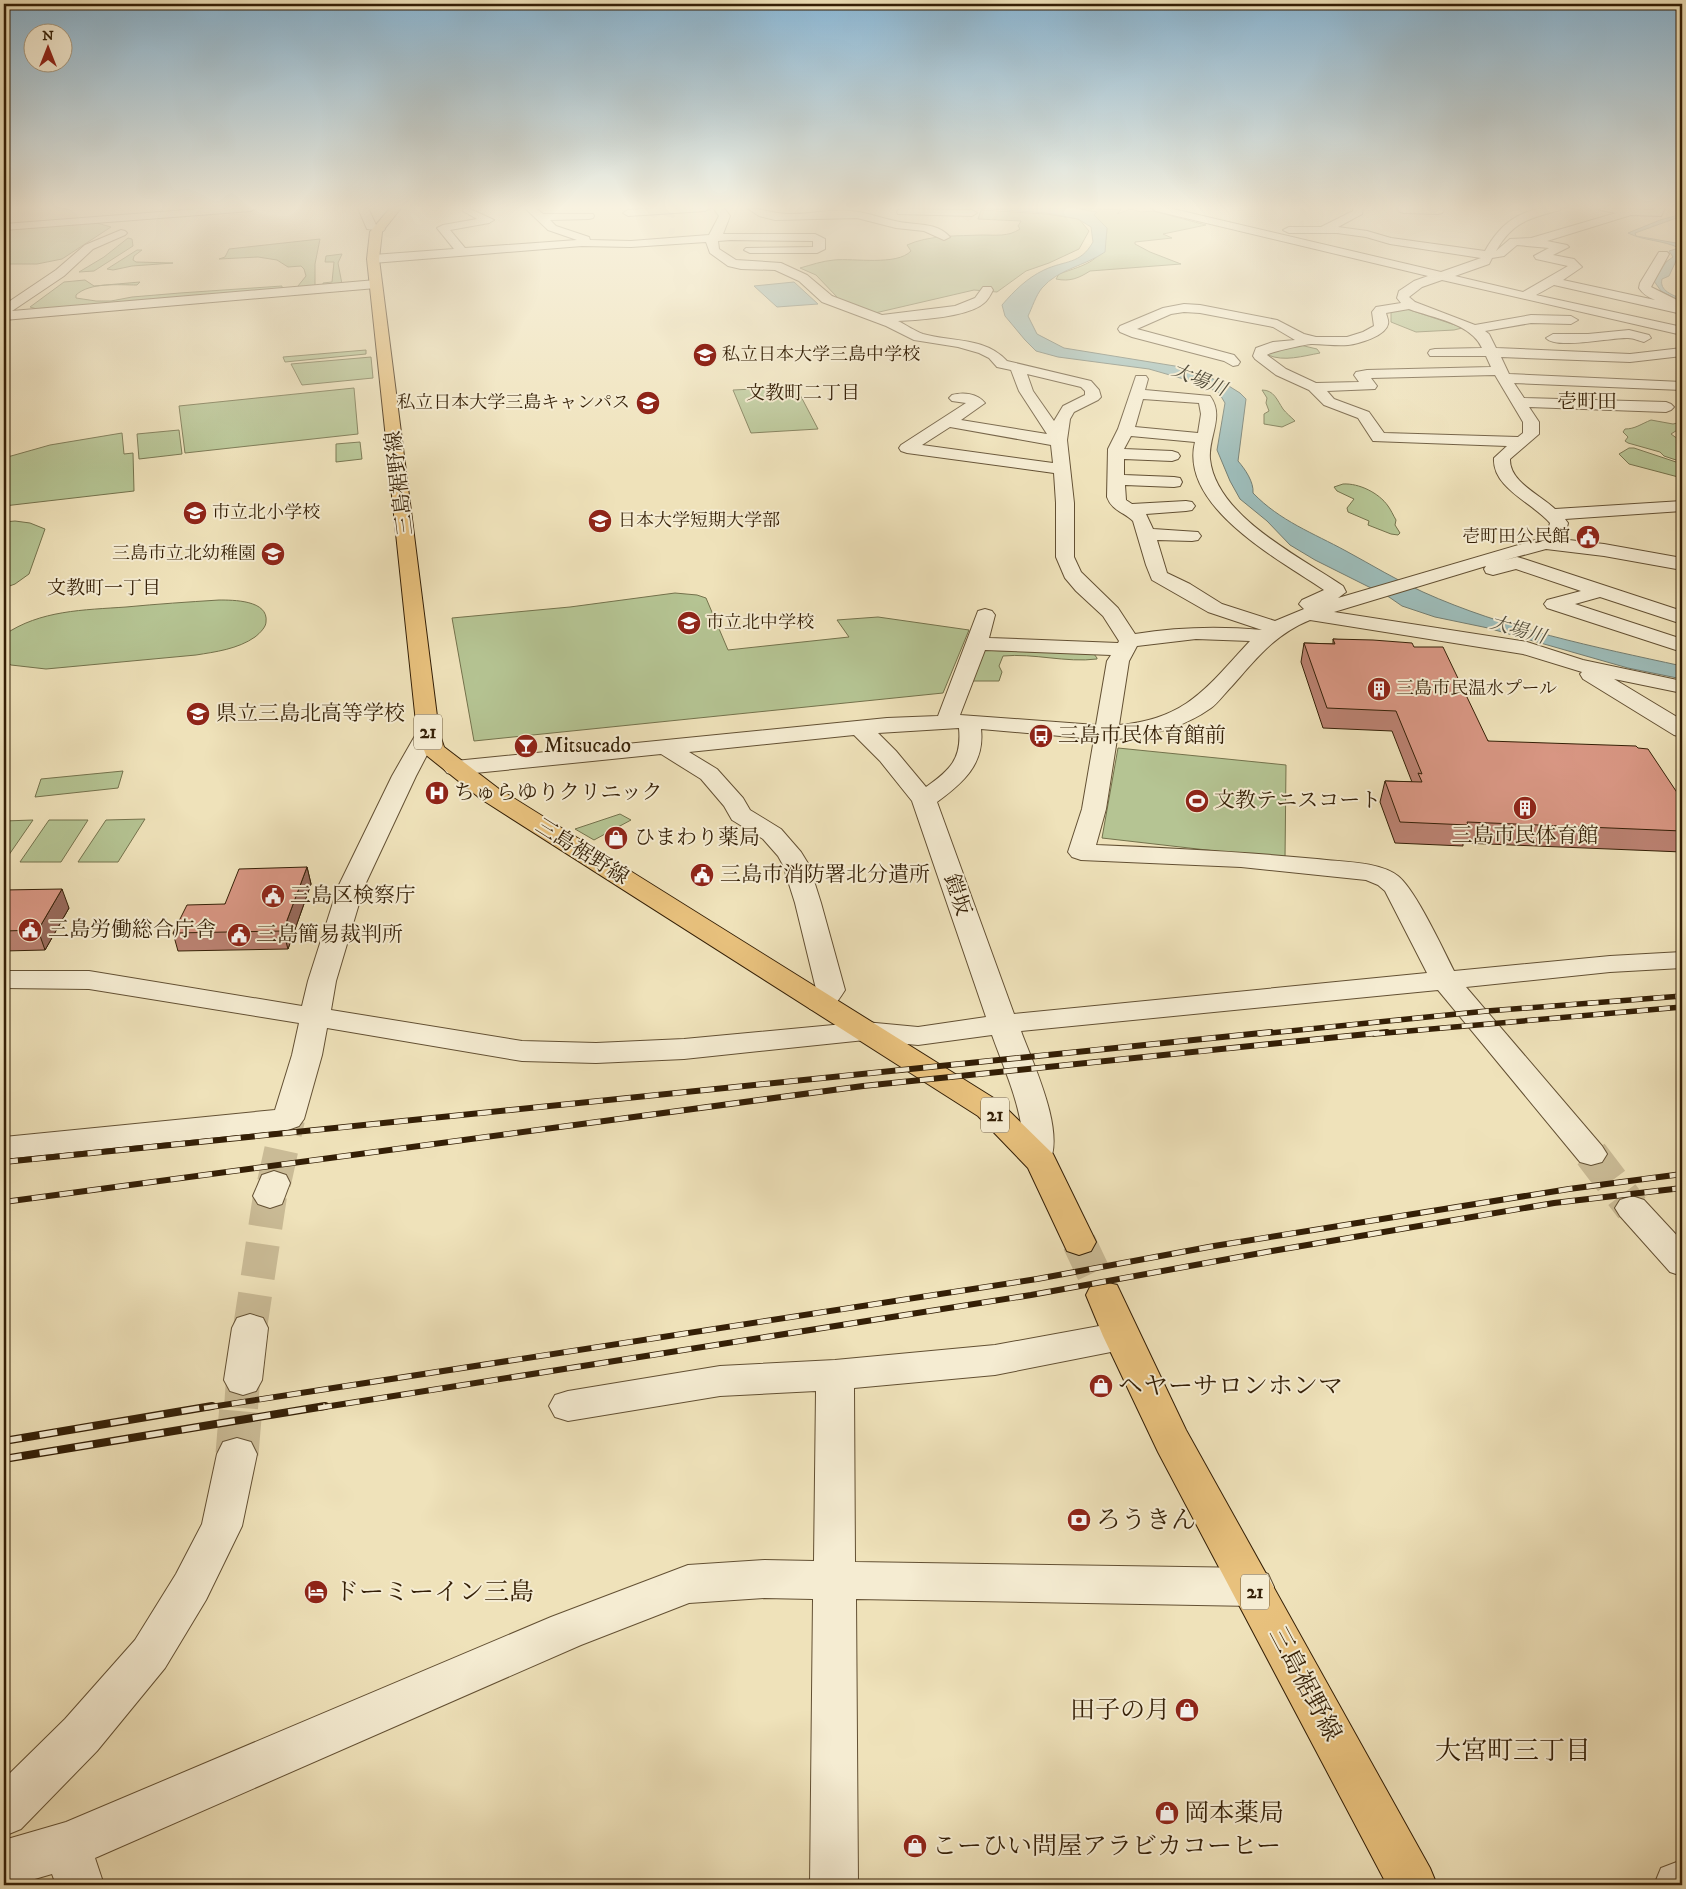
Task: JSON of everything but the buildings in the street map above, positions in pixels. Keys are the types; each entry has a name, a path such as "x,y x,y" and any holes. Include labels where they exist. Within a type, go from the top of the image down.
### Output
{"main road":[{"name":"三島裾野線","path":"379,296 428,732 434,750 490,794 989,1109 1037,1157 1048,1173 1079,1242"},
{"name":"三島裾野線","path":"1104,1295 1172,1441 1413,1885"}],"street":[{"path":"4,310 25,296"},
{"path":"4,316 185,296"},
{"path":"824,296 927,340 958,343 984,350 994,355 1000,363 1074,381 1090,387 1093,397 1071,407 1064,413 1060,435 1065,503 1065,557 1072,574 1083,587 1111,612 1127,645"},
{"path":"881,319 965,308 980,302 983,296"},
{"path":"1403,296 1410,305 1474,329 1490,348 1502,375 1531,422 1529,437 1506,453 1502,458 1501,466 1505,475 1512,482 1553,514 1559,523 1559,527 1545,543"},
{"path":"1526,296 1682,331"},
{"path":"1623,296 1682,309"},
{"path":"1656,296 1682,309"},
{"path":"1232,362 1229,358 1136,334 1125,329 1168,311 1192,308 1277,324 1293,334 1308,340 1348,341 1368,335 1380,328 1382,323 1379,315 1381,310 1410,305"},
{"path":"1474,329 1531,318 1588,321 1604,320 1612,316"},
{"path":"1554,355 1537,340 1629,334 1679,353"},
{"path":"1308,340 1302,343 1273,346 1259,353 1263,359 1281,372 1314,387 1329,402 1364,415 1383,445 1506,453"},
{"path":"1432,348 1490,348 1554,355 1630,358 1679,353"},
{"path":"1630,358 1681,386"},
{"path":"1017,367 1026,391 1060,435"},
{"path":"1314,387 1370,386 1361,376 1367,374 1502,375 1681,386"},
{"path":"957,398 968,398 976,403 907,448 1062,468"},
{"path":"1129,398 1151,412"},
{"path":"1129,398 1126,431 1116,449 1118,503 1140,516 1159,576 1215,608 1272,632"},
{"path":"948,422 1060,435 1129,398 1204,398 1209,408 1209,417 1201,450 1205,475 1214,494 1222,505 1246,527 1336,590 1336,592 1306,605 1312,613 1527,648 1578,665 1682,687"},
{"path":"1518,402 1600,413 1666,407"},
{"path":"1190,416 1209,417"},
{"path":"1126,431 1204,438"},
{"path":"1379,438 1520,442"},
{"path":"1116,454 1172,456"},
{"path":"1116,480 1174,482"},
{"path":"1127,510 1186,506"},
{"path":"1553,514 1682,506"},
{"path":"1146,534 1192,536"},
{"path":"455,768 860,728 960,721 1107,734 1141,730 1177,718 1204,703 1272,632 1312,613 1413,581 1545,543 1604,550 1682,564"},
{"path":"1436,574 1449,578 1517,563 1682,618"},
{"path":"1602,591 1554,604 1682,646"},
{"path":"924,800 961,771 971,751 972,737 960,721 950,714 977,644 984,615"},
{"path":"977,644 1127,645 1172,634 1272,632"},
{"path":"1127,645 1118,661 1094,809 1081,852 1242,859 1365,872 1382,876 1393,884 1397,890 1445,980 1591,1154"},
{"path":"1578,665 1682,730"},
{"name":"鎧坂","path":"860,728 888,756 924,800 1031,1105 1038,1132 1037,1157"},
{"path":"4,1148 288,1119 307,1055 322,981 351,887 404,776 428,732"},
{"path":"667,748 709,774 734,802 742,815 777,839 796,865 831,990 820,1003"},
{"path":"4,978 89,980 522,1051 587,1053 684,1049 865,1031 918,1036 1002,1024 1610,964 1682,960"},
{"path":"1632,1208 1682,1263"},
{"path":"244,1380 250,1328"},
{"path":"568,1406 720,1381 835,1374 995,1360 1122,1336"},
{"path":"834,1885 835,1374"},
{"path":"4,1812 81,1735 150,1654 191,1588 222,1526 237,1454"},
{"path":"4,1864 74,1866 566,1631 688,1584 764,1579 1253,1588"},
{"path":"1678,1885 1682,1884"}],"green space":[{"path":"45,296 76,296 76,298 96,301 111,301 142,296 194,296 37,309 30,307"},
{"path":"948,296 875,313 837,299 837,297"},
{"path":"1407,309 1462,328 1416,332 1391,322 1391,311"},
{"path":"1300,345 1317,349 1320,353 1287,358 1268,355 1269,353"},
{"path":"366,350 366,354 285,362 283,357"},
{"path":"371,357 373,378 302,385 291,364"},
{"path":"796,387 818,429 751,433 733,390"},
{"path":"354,388 358,434 185,453 179,406"},
{"path":"1262,390 1270,392 1295,421 1282,427 1264,424 1264,414 1269,411 1266,403 1267,398"},
{"path":"1651,420 1673,424 1682,422 1682,427 1671,434 1682,442 1682,462 1664,456 1660,452 1625,441 1628,437 1623,432 1625,429"},
{"path":"179,430 182,454 139,459 137,434"},
{"path":"122,433 124,454 133,453 134,491 4,506 4,458 50,445"},
{"path":"360,442 362,459 336,462 336,444"},
{"path":"1629,448 1682,464 1682,478 1629,464 1619,454"},
{"path":"1343,484 1362,487 1384,501 1396,520 1395,525 1400,533 1398,535 1391,534 1368,525 1369,521 1348,512 1347,508 1354,499 1337,491 1334,487"},
{"path":"4,522 30,523 45,529 29,574 15,584 4,588"},
{"path":"675,593 697,595 706,598 728,650 849,637 837,620 878,617 969,630 943,693 474,741 452,618 570,607"},
{"path":"219,600 241,601 256,605 262,609 265,615 266,624 264,628 255,637 241,644 196,655 46,669 11,665 4,661 4,635 32,620 78,611"},
{"path":"980,650 1094,654 1097,659 1074,660 1015,655 1003,656 999,666 1002,672 999,681 970,681"},
{"name":"文教テニスコート","path":"1118,748 1286,765 1285,859 1102,838"},
{"path":"123,771 118,788 35,797 41,779"},
{"path":"620,814 631,820 594,840 575,829"},
{"path":"145,819 118,862 78,862 106,820"},
{"path":"33,820 4,862 4,821"},
{"path":"49,820 88,820 61,862 20,862"}],"water":[{"path":"765,296 809,296 818,304 777,307"},
{"name":"大場川","path":"1010,296 1037,296 1028,316 1037,334 1064,348 1181,367 1224,383 1240,393 1246,399 1238,461 1251,480 1253,493 1274,511 1309,532 1403,582 1454,605 1551,636 1682,666 1682,679 1628,668 1488,628 1435,617 1402,606 1389,597 1315,560 1290,545 1267,521 1240,499 1217,450 1225,403 1219,393 1201,384 1149,369 1058,357 1036,351 1005,316 1002,305"},
{"path":"1671,296 1682,299 1682,302"}],"tunnel":[{"path":"274,1183 288,1119"},
{"path":"1591,1154 1632,1208"},
{"path":"250,1328 270,1196"},
{"path":"1079,1242 1104,1295"},
{"path":"241,1408 243,1380"},
{"path":"237,1454 241,1406"}],"railway":[{"path":"1259,1034 1487,1011 1682,996"},
{"path":"1374,1034 1682,1007"},
{"path":"4,1162 1271,1032"},
{"path":"4,1202 863,1086 1387,1032"},
{"path":"204,1408 1037,1279 1214,1246 1569,1189 1682,1174"},
{"path":"318,1408 1031,1295 1272,1251 1554,1203 1682,1188"},
{"path":"4,1441 212,1406"},
{"path":"4,1459 325,1406"}],"place":[{"name":"私立日本大学三島中学校","path":"705,355"},
{"name":"私立日本大学三島キャンパス","path":"648,403"},
{"name":"市立北小学校","path":"195,513"},
{"name":"日本大学短期大学部","path":"600,521"},
{"name":"壱町田公民館","path":"1588,537"},
{"name":"三島市立北幼稚園","path":"273,554"},
{"name":"市立北中学校","path":"689,623"},
{"name":"三島市民温水プール","path":"1379,689"},
{"name":"県立三島北高等学校","path":"198,714"},
{"name":"三島市民体育館前","path":"1041,736"},
{"name":"Mitsucado","path":"526,746"},
{"name":"ちゅらゆりクリニック","path":"437,793"},
{"name":"文教テニスコート","path":"1197,801"},
{"name":"三島市民体育館","path":"1525,808"},
{"name":"ひまわり薬局","path":"616,838"},
{"name":"三島市消防署北分遣所","path":"702,875"},
{"name":"三島区検察庁","path":"273,896"},
{"name":"三島労働総合庁舎","path":"30,930"},
{"name":"三島簡易裁判所","path":"239,935"},
{"name":"ヘヤーサロンホンマ","path":"1101,1386"},
{"name":"ろうきん","path":"1079,1520"},
{"name":"ドーミーイン三島","path":"316,1592"},
{"name":"田子の月","path":"1187,1710"},
{"name":"岡本薬局","path":"1167,1813"},
{"name":"こーひい問屋アラビカコーヒー","path":"915,1846"}],"district":[{"name":"文教町二丁目","path":"803,393"},
{"name":"壱町田","path":"1587,402"},
{"name":"文教町一丁目","path":"104,588"},
{"name":"大宮町三丁目","path":"1513,1751"}]}
